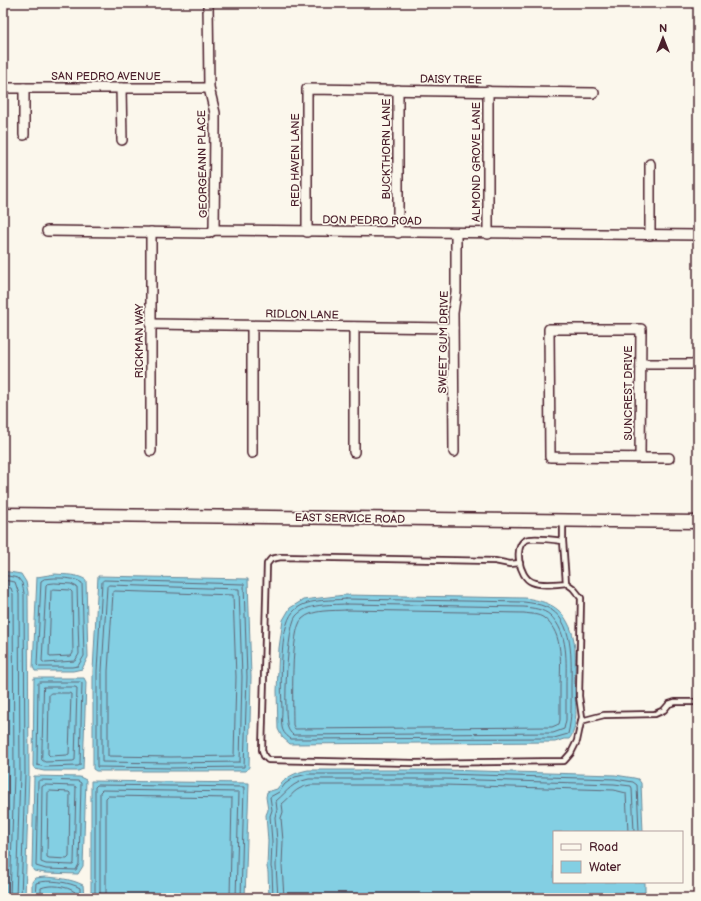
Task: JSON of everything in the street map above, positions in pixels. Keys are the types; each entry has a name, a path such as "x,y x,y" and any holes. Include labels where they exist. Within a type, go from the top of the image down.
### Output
{"street":[{"name":"GEORGEANN PLACE","path":"208,3 209,88 215,113 214,230"},
{"name":"SAN PEDRO AVENUE","path":"3,88 209,88"},
{"path":"24,88 24,135"},
{"path":"121,88 122,140"},
{"name":"DAISY TREE","path":"307,88 594,93"},
{"name":"RED HAVEN LANE","path":"307,88 307,232"},
{"name":"BUCKTHORN LANE","path":"398,90 398,233"},
{"name":"ALMOND GROVE LANE","path":"488,91 488,234"},
{"path":"650,164 650,235"},
{"name":"DON PEDRO ROAD","path":"47,231 209,233 214,230 698,236"},
{"name":"RICKMAN WAY","path":"150,451 151,232"},
{"name":"SWEET GUM DRIVE","path":"454,452 453,313 456,292 456,233"},
{"name":"RIDLON LANE","path":"151,324 453,328"},
{"path":"252,326 252,453"},
{"path":"354,327 354,452"},
{"name":"SUNCREST DRIVE","path":"550,328 641,328 641,364 640,458 550,457 550,328"},
{"path":"641,364 698,364"},
{"path":"640,458 669,458"},
{"name":"EAST SERVICE ROAD","path":"3,514 698,522"}],"lane":[{"path":"563,521 566,583"},
{"path":"520,563 510,564 495,561 272,558 267,564 262,750 264,756 268,760 414,763 564,761 571,753 577,741 581,721 579,696 580,598 573,588 566,583 541,584 533,583 526,579 521,571 520,563 519,556 520,545 525,540 563,541"},
{"path":"581,721 604,715 655,714 664,710 669,704 675,702 698,702"}],"water":[{"path":"3,571 21,574 26,582 28,592 29,774 25,898 3,898"},
{"path":"55,574 75,576 86,580 88,657 82,669 73,671 35,671 33,667 37,577"},
{"path":"98,576 248,579 251,677 249,767 246,771 96,771 93,769 93,671"},
{"path":"345,595 525,598 545,602 555,608 568,623 574,639 576,714 573,733 569,739 555,742 290,744 282,737 278,729 277,691 279,648 283,620 290,608 303,600"},
{"path":"34,678 84,678 86,682 83,769 78,771 44,771 35,769 33,766"},
{"path":"308,770 444,770 615,775 638,779 641,783 643,831 553,831 553,883 645,883 645,898 269,898 266,815 268,810 266,797 267,792 277,789 283,781 298,773"},
{"path":"34,776 80,777 86,780 83,866 78,874 45,873 34,871 32,868"},
{"path":"91,781 249,783 245,898 91,898"},
{"path":"35,878 60,878 83,885 84,898 32,898 32,882"}]}
